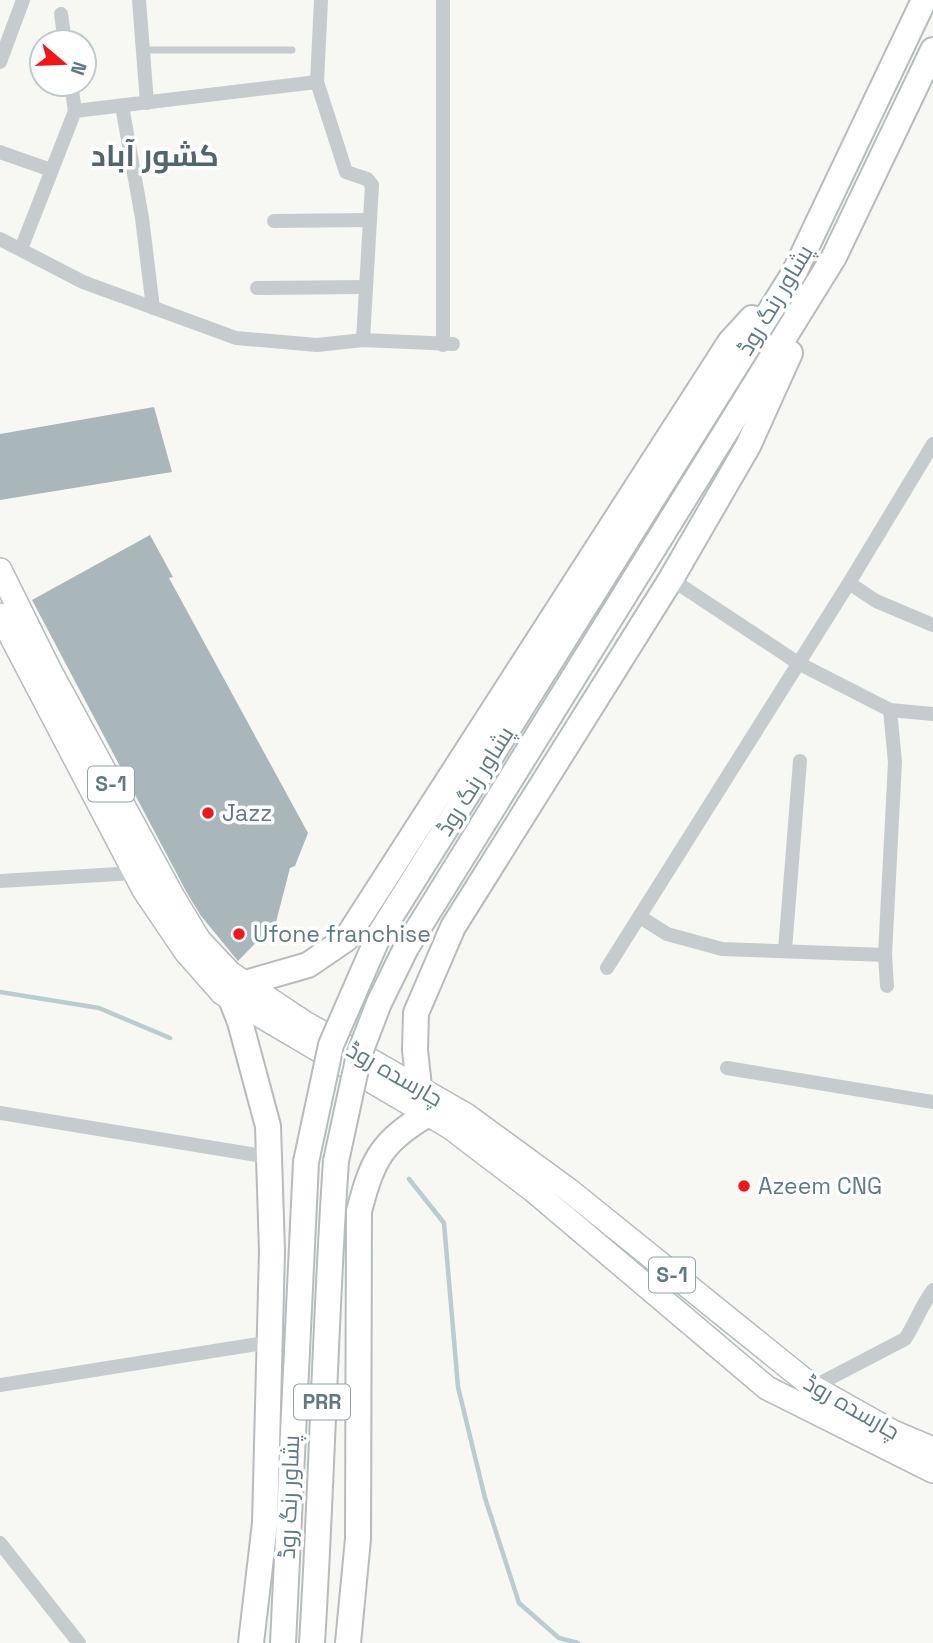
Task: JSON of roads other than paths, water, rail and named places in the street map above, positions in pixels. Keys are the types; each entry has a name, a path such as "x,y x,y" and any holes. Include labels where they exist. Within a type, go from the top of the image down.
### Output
{"highway":[{"name":"پشاور رنگ روڈ","path":"283,1643 306,1163 331,1045 379,935 794,273 924,0"},
{"name":"پشاور رنگ روڈ","path":"312,1643 320,1492 323,1349 336,1161 359,1055 379,1003 407,948 834,257 933,50"},
{"path":"419,1087 416,1013 453,927 671,579 748,446 834,257"},
{"path":"251,1643 265,1523 272,1251 268,1126 240,1022 236,992 308,965 346,939 730,342 794,273"},
{"path":"348,1643 358,1539 359,1211 371,1167 388,1142 430,1113"}],"main road":[{"name":"چارسدہ روڈ","path":"0,570 50,671 183,915 236,992 305,1023 466,1115 570,1191 813,1387 933,1471"},
{"name":"چارسدہ روڈ","path":"0,615 135,873 186,953 236,992 430,1113 534,1191 767,1388 890,1441 933,1450"}],"street":[{"path":"0,62 23,0"},
{"path":"139,0 147,103"},
{"path":"321,0 317,82 346,172 368,179 372,185 363,340"},
{"path":"0,239 83,282 193,325 249,340 317,345 363,340 448,344 443,0"},
{"path":"61,14 63,28"},
{"path":"75,111 317,82"},
{"path":"21,249 75,111 73,98"},
{"path":"122,106 142,218 153,308"},
{"path":"0,152 51,170"},
{"path":"274,220 370,220"},
{"path":"257,288 366,287"},
{"path":"607,968 849,583 933,444"},
{"path":"671,579 797,663 890,710 933,714"},
{"path":"849,583 876,601 932,624"},
{"path":"887,986 884,955 895,762 890,710"},
{"path":"785,950 800,761"},
{"path":"0,881 135,873"},
{"path":"640,917 667,934 722,948 884,955"},
{"path":"727,1068 933,1102"},
{"path":"0,1114 269,1157"},
{"path":"813,1387 905,1339 918,1310 933,1290"},
{"path":"0,1385 270,1342"},
{"path":"0,1543 79,1643"}],"lane":[{"path":"141,50 292,50"}],"waterway":[{"path":"0,992 99,1008 170,1038"},
{"path":"409,1179 444,1223 458,1387 485,1498 519,1603 559,1638 578,1643"}],"place":[{"name":"Jazz","path":"208,813"},
{"name":"Ufone franchise","path":"239,934"},
{"name":"Azeem CNG","path":"744,1186"}],"district":[{"name":"کشور آباد","path":"155,156"}]}
